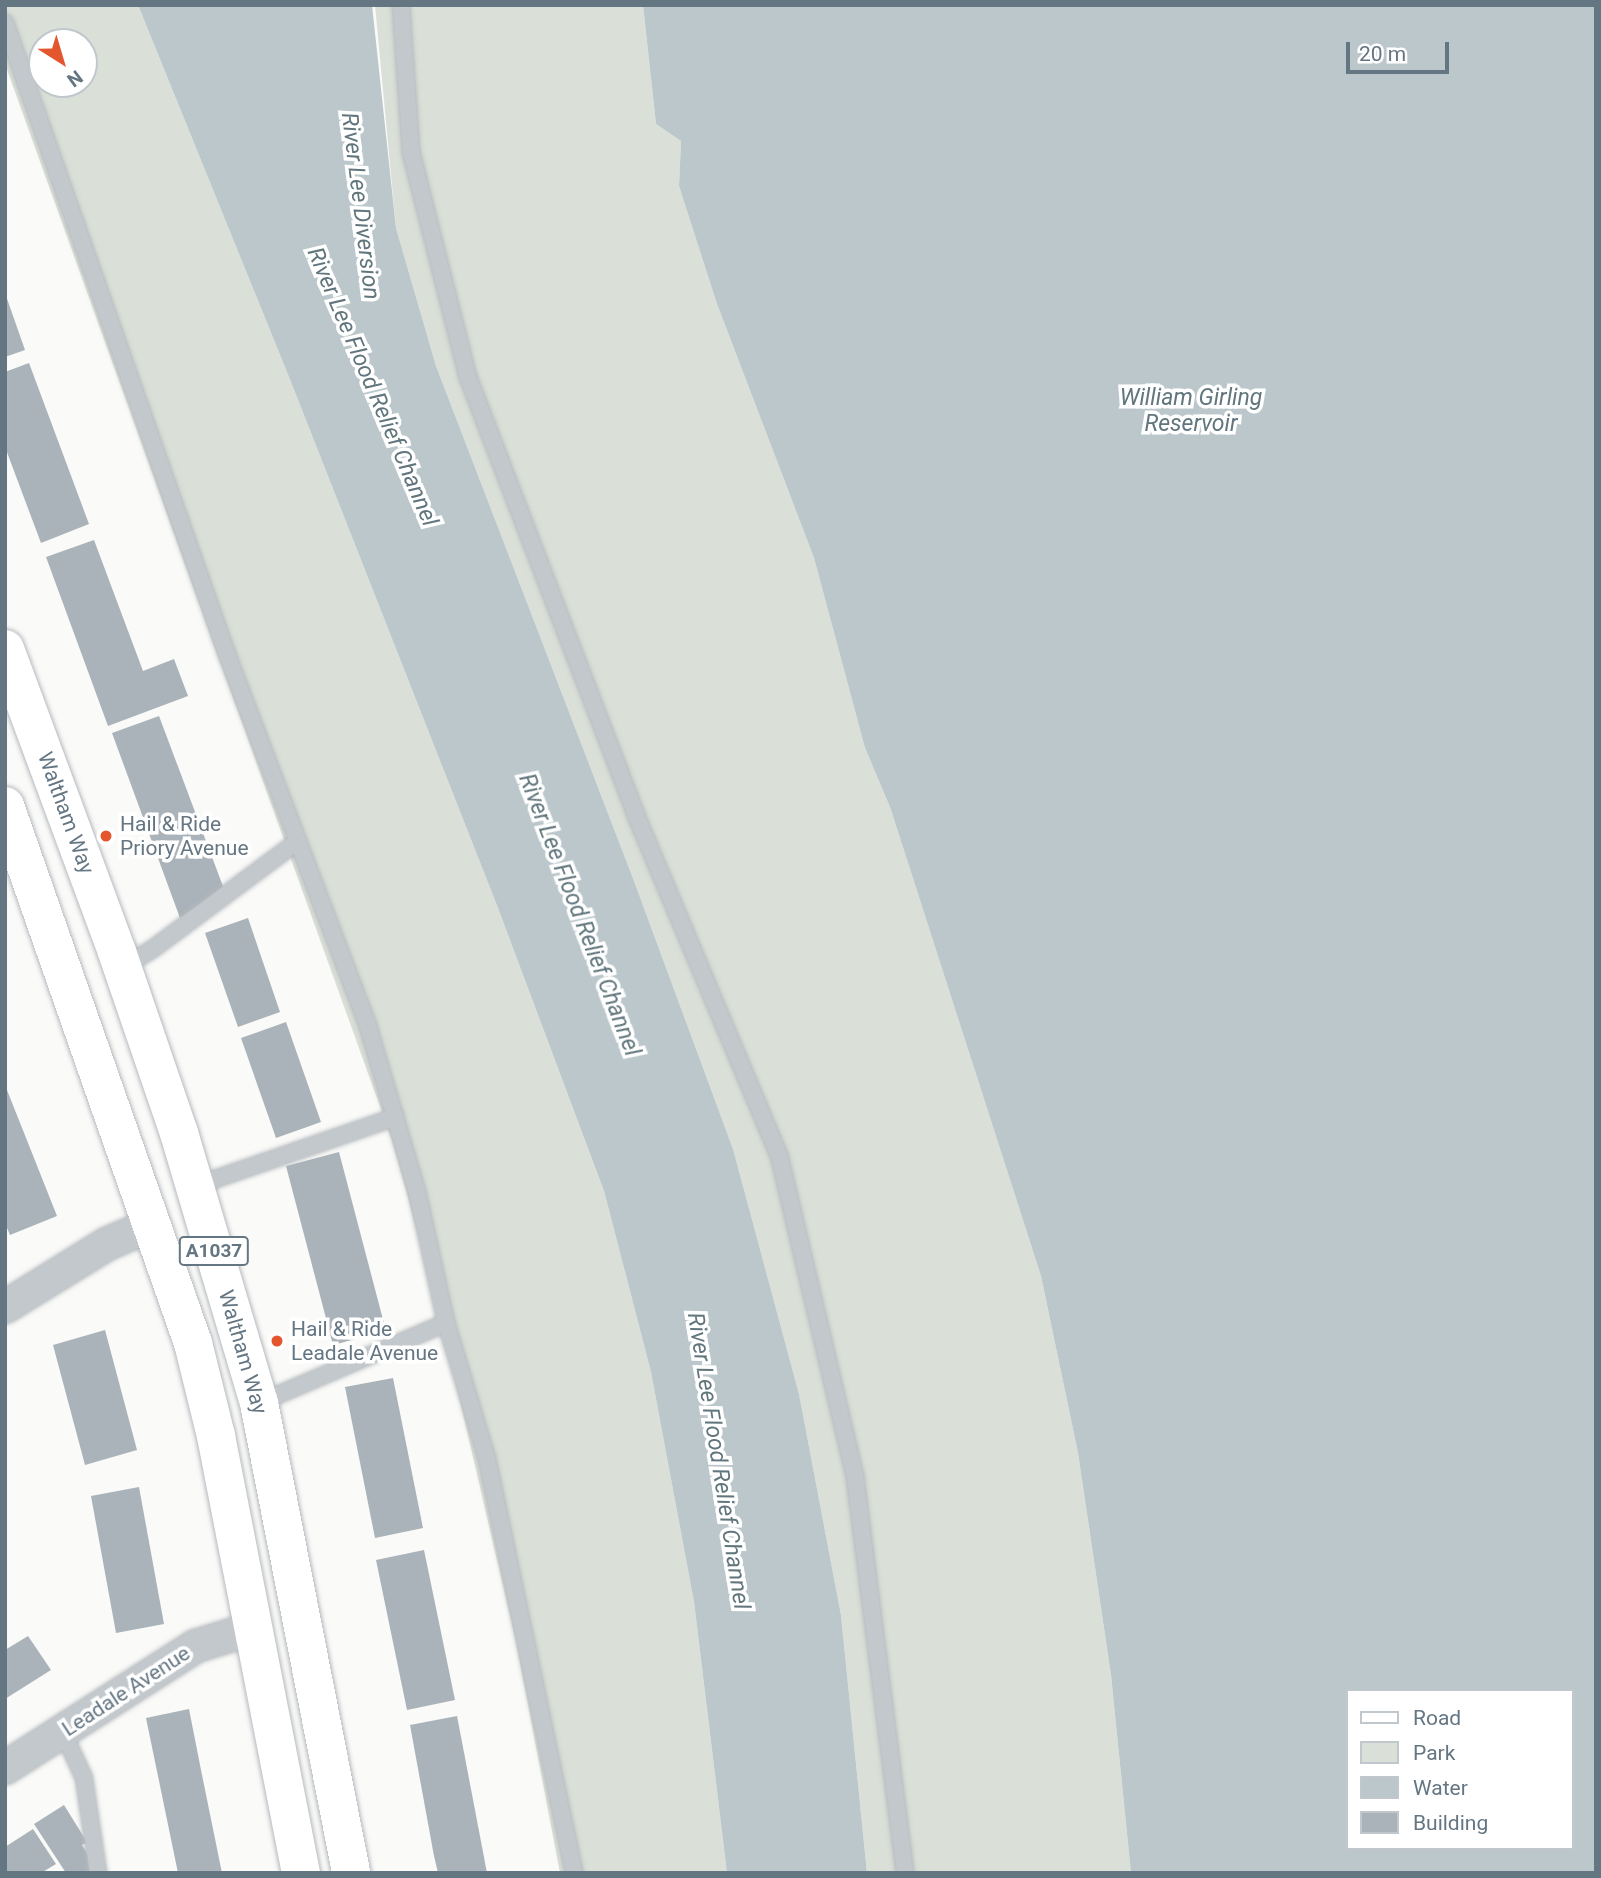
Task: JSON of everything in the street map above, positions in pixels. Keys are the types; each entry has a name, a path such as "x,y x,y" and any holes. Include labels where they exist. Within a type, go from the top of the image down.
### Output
{"main road":[{"name":"Waltham Way","path":"5,649 120,960 195,1186 261,1414 349,1861"},
{"name":"A1037","path":"5,806 193,1343 216,1436 299,1866 349,1861"},
{"path":"66,976 120,960"},
{"path":"216,1436 261,1414"}],"street":[{"path":"5,1307 107,1244 153,1224"},
{"name":"Leadale Avenue","path":"5,1768 196,1646 254,1628"}],"lane":[{"path":"401,5 411,152 468,377 635,813 779,1155 855,1477 905,1873"},
{"path":"5,23 217,627 367,1023 417,1192 446,1323 487,1459 574,1873"},
{"path":"120,960 153,948 298,841"},
{"path":"195,1186 395,1117"},
{"path":"261,1414 446,1323"},
{"path":"63,1732 84,1778 98,1873"}],"green space":[{"path":"5,5 138,5 291,382 498,908 604,1191 651,1372 694,1602 727,1873 560,1873 516,1642 440,1315 392,1140 5,64"},
{"path":"375,5 643,5 656,124 681,141 679,186 717,304 814,558 865,748 890,807 1041,1276 1078,1453 1111,1675 1131,1873 867,1873 841,1615 799,1394 733,1149 634,881 436,366 396,228"}],"water":[{"path":"138,5 372,5 396,228 436,366 634,881 733,1149 799,1394 841,1615 867,1873 727,1873 694,1602 651,1372 604,1191 498,908 291,382"},
{"name":"William Girling Reservoir","path":"643,5 1596,5 1596,1873 1131,1873 1111,1675 1078,1453 1041,1276 890,807 865,748 814,558 717,304 679,186 681,141 656,124"}],"building":[{"path":"5,293 25,350 5,357"},
{"path":"29,363 89,524 41,543 5,447 5,372"},
{"path":"94,540 143,671 174,659 188,696 108,726 46,557"},
{"path":"159,716 224,889 180,918 112,733"},
{"path":"248,918 280,1012 238,1027 205,933"},
{"path":"286,1022 321,1122 276,1138 241,1038"},
{"path":"5,1085 57,1216 10,1235 5,1223"},
{"path":"339,1152 386,1331 333,1345 286,1166"},
{"path":"105,1330 137,1450 85,1465 53,1345"},
{"path":"393,1378 423,1528 375,1538 345,1387"},
{"path":"139,1487 164,1624 116,1633 91,1496"},
{"path":"424,1550 455,1700 407,1710 376,1560"},
{"path":"28,1636 51,1670 5,1699 5,1650"},
{"path":"189,1709 222,1873 178,1873 146,1718"},
{"path":"457,1716 487,1873 438,1873 434,1856 410,1725"},
{"path":"64,1805 87,1842 82,1845 90,1858 92,1873 66,1873 34,1824"},
{"path":"33,1829 56,1864 41,1873 5,1873 5,1847"}],"place":[{"name":"Hail & Ride Priory Avenue","path":"106,836"},
{"name":"Hail & Ride Leadale Avenue","path":"277,1341"}],"water label":[{"name":"River Lee Diversion","path":"360,206"},
{"name":"River Lee Flood Relief Channel","path":"372,387"},
{"name":"River Lee Flood Relief Channel","path":"579,915"},
{"name":"River Lee Flood Relief Channel","path":"718,1461"}]}
